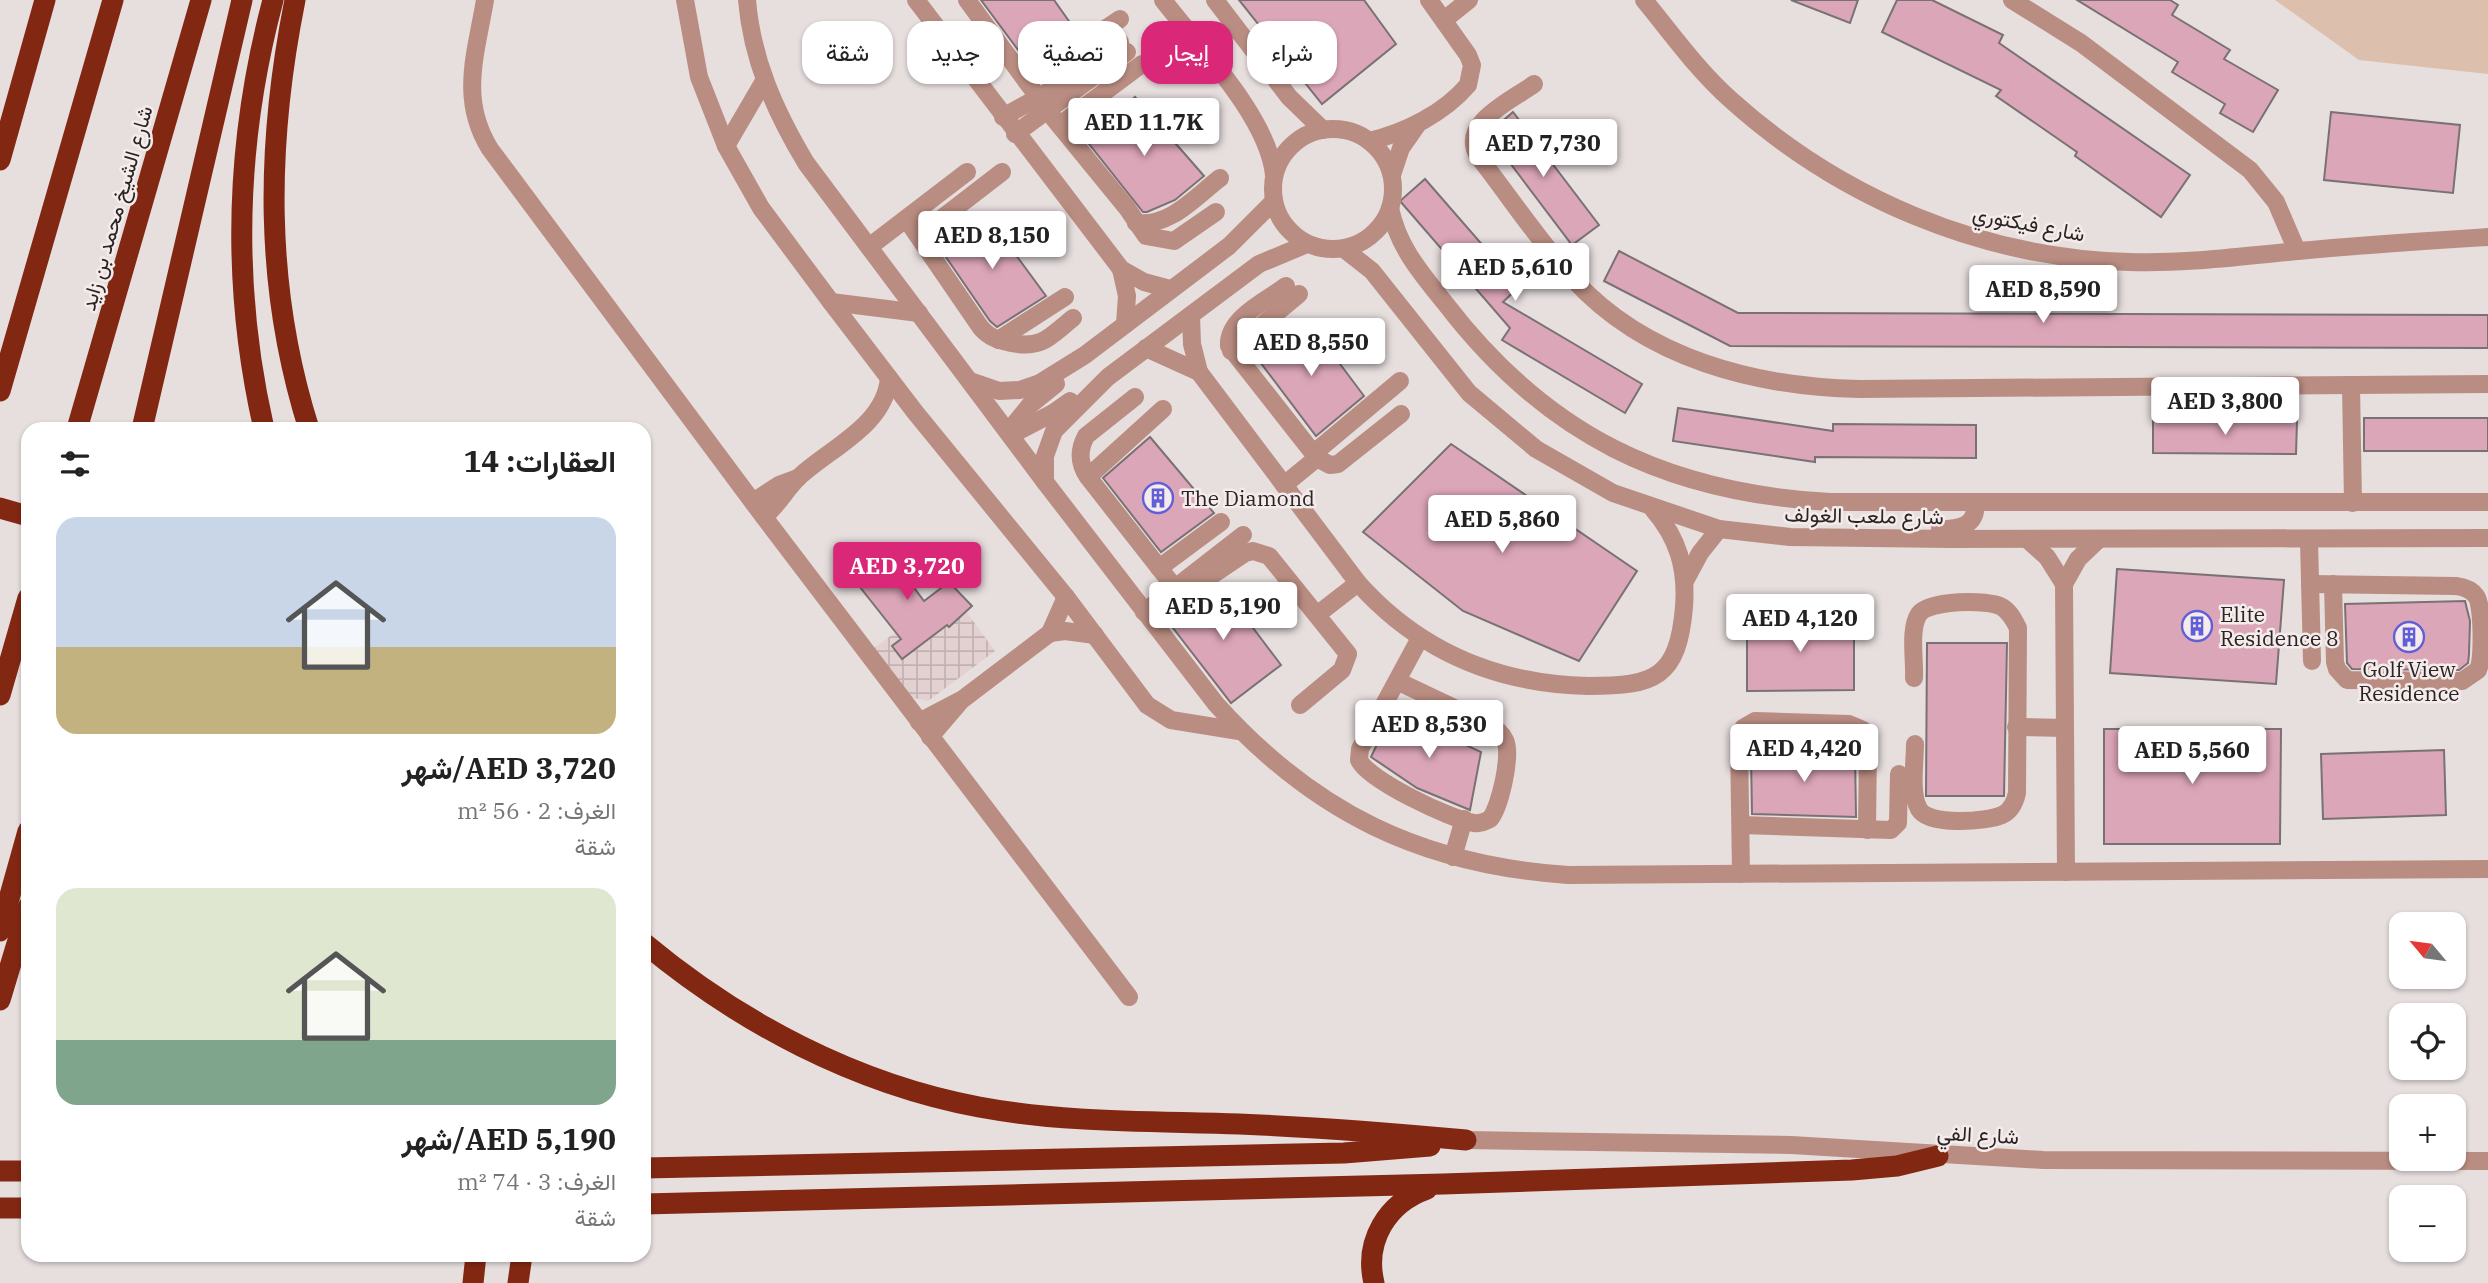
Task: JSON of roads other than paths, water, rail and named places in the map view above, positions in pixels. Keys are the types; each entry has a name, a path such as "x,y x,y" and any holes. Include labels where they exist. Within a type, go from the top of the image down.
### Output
{"highway":[{"path":"0,160 45,0"},
{"path":"0,391 113,0"},
{"name":"شارع الشيخ محمد بن زايد","path":"79,422 201,0"},
{"path":"144,422 242,0"},
{"path":"263,422 245,321 240,225 249,108 273,0"},
{"path":"295,0 279,91 272,209 279,293 296,383 307,422"},
{"path":"0,508 21,514"},
{"path":"0,695 21,622"},
{"path":"0,931 21,856"},
{"path":"0,1000 21,930"},
{"path":"651,948 699,986 776,1034 857,1072 977,1107 1060,1118 1299,1127 1466,1140"},
{"path":"652,1168 1344,1153 1466,1140"},
{"path":"655,1204 1443,1184 1877,1168 1938,1156"},
{"path":"0,1171 21,1171"},
{"path":"1374,1283 1372,1254 1386,1217 1405,1199 1443,1184"},
{"path":"0,1208 21,1208"},
{"path":"473,1283 476,1262"},
{"path":"518,1283 521,1262"}],"street":[{"path":"485,0 470,93 480,132 764,517 1129,997"},
{"path":"747,0 749,26 764,81 781,121 806,163 1144,612 1239,731 1273,763 1338,809 1412,844 1453,858 1491,867 1568,875 2488,869"},
{"path":"916,0 1015,134 1121,269 1144,282 1170,289"},
{"path":"967,0 1018,70"},
{"path":"1163,0 1253,119 1267,143 1274,176 1274,201 1285,226 1307,244 1331,250 1344,249 1373,235 1390,208 1392,174 1401,148 1418,124"},
{"path":"1215,0 1289,97 1323,130"},
{"path":"1369,141 1394,135 1418,124 1461,93 1472,75 1468,55 1429,0"},
{"path":"1444,20 1469,0"},
{"name":"شارع فيكتوري","path":"1644,0 1729,98 1772,134 1866,195 1912,215 2006,246 2113,261 2207,261 2297,251 2488,237"},
{"path":"2012,0 2081,43 2250,170 2276,202 2297,251"},
{"path":"682,3 699,77 726,146 761,208 915,412 1155,711 1171,720 1239,731"},
{"path":"1060,125 1141,65"},
{"path":"726,146 764,81"},
{"path":"1028,84 1146,236 1174,241 1216,212"},
{"path":"1015,134 1043,104 1071,84"},
{"path":"1534,85 1477,126 1472,141 1478,156 1573,279 1610,313 1687,357 1729,372 1816,388 2488,384"},
{"path":"1003,117 1043,104"},
{"path":"1274,176 1281,160 1292,146 1306,135 1323,130 1346,130 1369,141 1385,159 1392,174"},
{"path":"869,247 968,172"},
{"path":"919,236 1002,172"},
{"path":"1136,223 1153,224 1164,221 1220,178"},
{"path":"969,381 988,389 1020,390 1040,383 1085,355 1229,246 1274,201"},
{"name":"شارع ملعب الغولف","path":"1390,208 1400,242 1409,257 1492,360 1553,412 1621,453 1699,484 1786,500 2488,502"},
{"path":"907,220 981,328 998,340 1037,345 1073,318"},
{"path":"1045,482 1045,456 1054,432 1108,377 1259,264 1307,244"},
{"name":"شارع ملعب الغولف","path":"1344,249 1372,271 1469,393 1501,423 1573,473 1653,509 1719,529 1790,537 2028,540 2488,538"},
{"path":"1121,269 1127,296 1125,324"},
{"path":"1292,290 1236,323 1230,333 1231,351 1316,456 1330,465 1338,464 1401,414"},
{"path":"998,340 1065,297"},
{"path":"831,302 919,313"},
{"path":"1191,315 1192,344 1199,372 1358,583 1393,618 1420,638 1464,662 1519,680 1548,685 1638,684 1664,671 1673,660 1682,625 1685,581 1672,535 1653,509"},
{"path":"1146,348 1199,372"},
{"path":"1009,434 1030,405 1073,371 1085,355"},
{"path":"1009,434 1053,413 1090,385 1108,377"},
{"path":"764,517 782,500 797,478 876,414 886,398 889,378"},
{"path":"1284,485 1400,381"},
{"path":"2351,385 2353,503"},
{"path":"1135,397 1086,436 1080,461 1088,477 1159,568 1182,589"},
{"path":"1088,477 1163,410"},
{"path":"876,414 915,412"},
{"path":"753,502 779,485 797,478"},
{"path":"1869,538 1885,529 1964,527 1974,516 1975,502"},
{"path":"1159,568 1221,522"},
{"path":"1685,581 1700,553 1719,529"},
{"path":"1182,589 1243,535"},
{"path":"2467,538 2488,548"},
{"path":"2028,540 2047,557 2064,584"},
{"path":"2066,872 2064,584 2078,559 2098,540"},
{"path":"2309,540 2312,662"},
{"path":"1144,612 1245,553 1262,552 1269,556 1346,648 1348,660 1342,670 1300,705"},
{"path":"1318,614 1358,583"},
{"path":"2310,584 2333,584 2456,586 2470,590 2480,603 2481,657 2478,670 2462,681 2347,680 2334,662 2333,584"},
{"path":"919,722 962,699 1050,633 1066,597"},
{"path":"1914,678 1915,623 1924,609 1939,604 1992,603 2001,607 2014,620 2018,628 2017,793 2012,807 1994,817 1937,821 1925,817 1916,801 1915,744"},
{"path":"1050,633 1065,631 1094,635"},
{"path":"1397,681 1490,725 1506,741 1508,756 1494,814 1483,822 1464,819 1410,796 1361,765 1360,750 1420,638"},
{"path":"930,737 962,699"},
{"path":"1741,874 1740,734 1755,721 1849,724 1863,730 1868,744 1867,830"},
{"path":"2016,727 2065,728"},
{"path":"1741,825 1887,831 1898,823 1894,775"},
{"path":"1453,858 1464,819"},
{"name":"شارع الفي","path":"1466,1140 1791,1145 1938,1156 2043,1160 2488,1161"}],"place":[{"name":"The Diamond","path":"1158,498"},
{"name":"Elite Residence 8","path":"2197,626"},
{"name":"Golf View Residence","path":"2409,637"}]}
